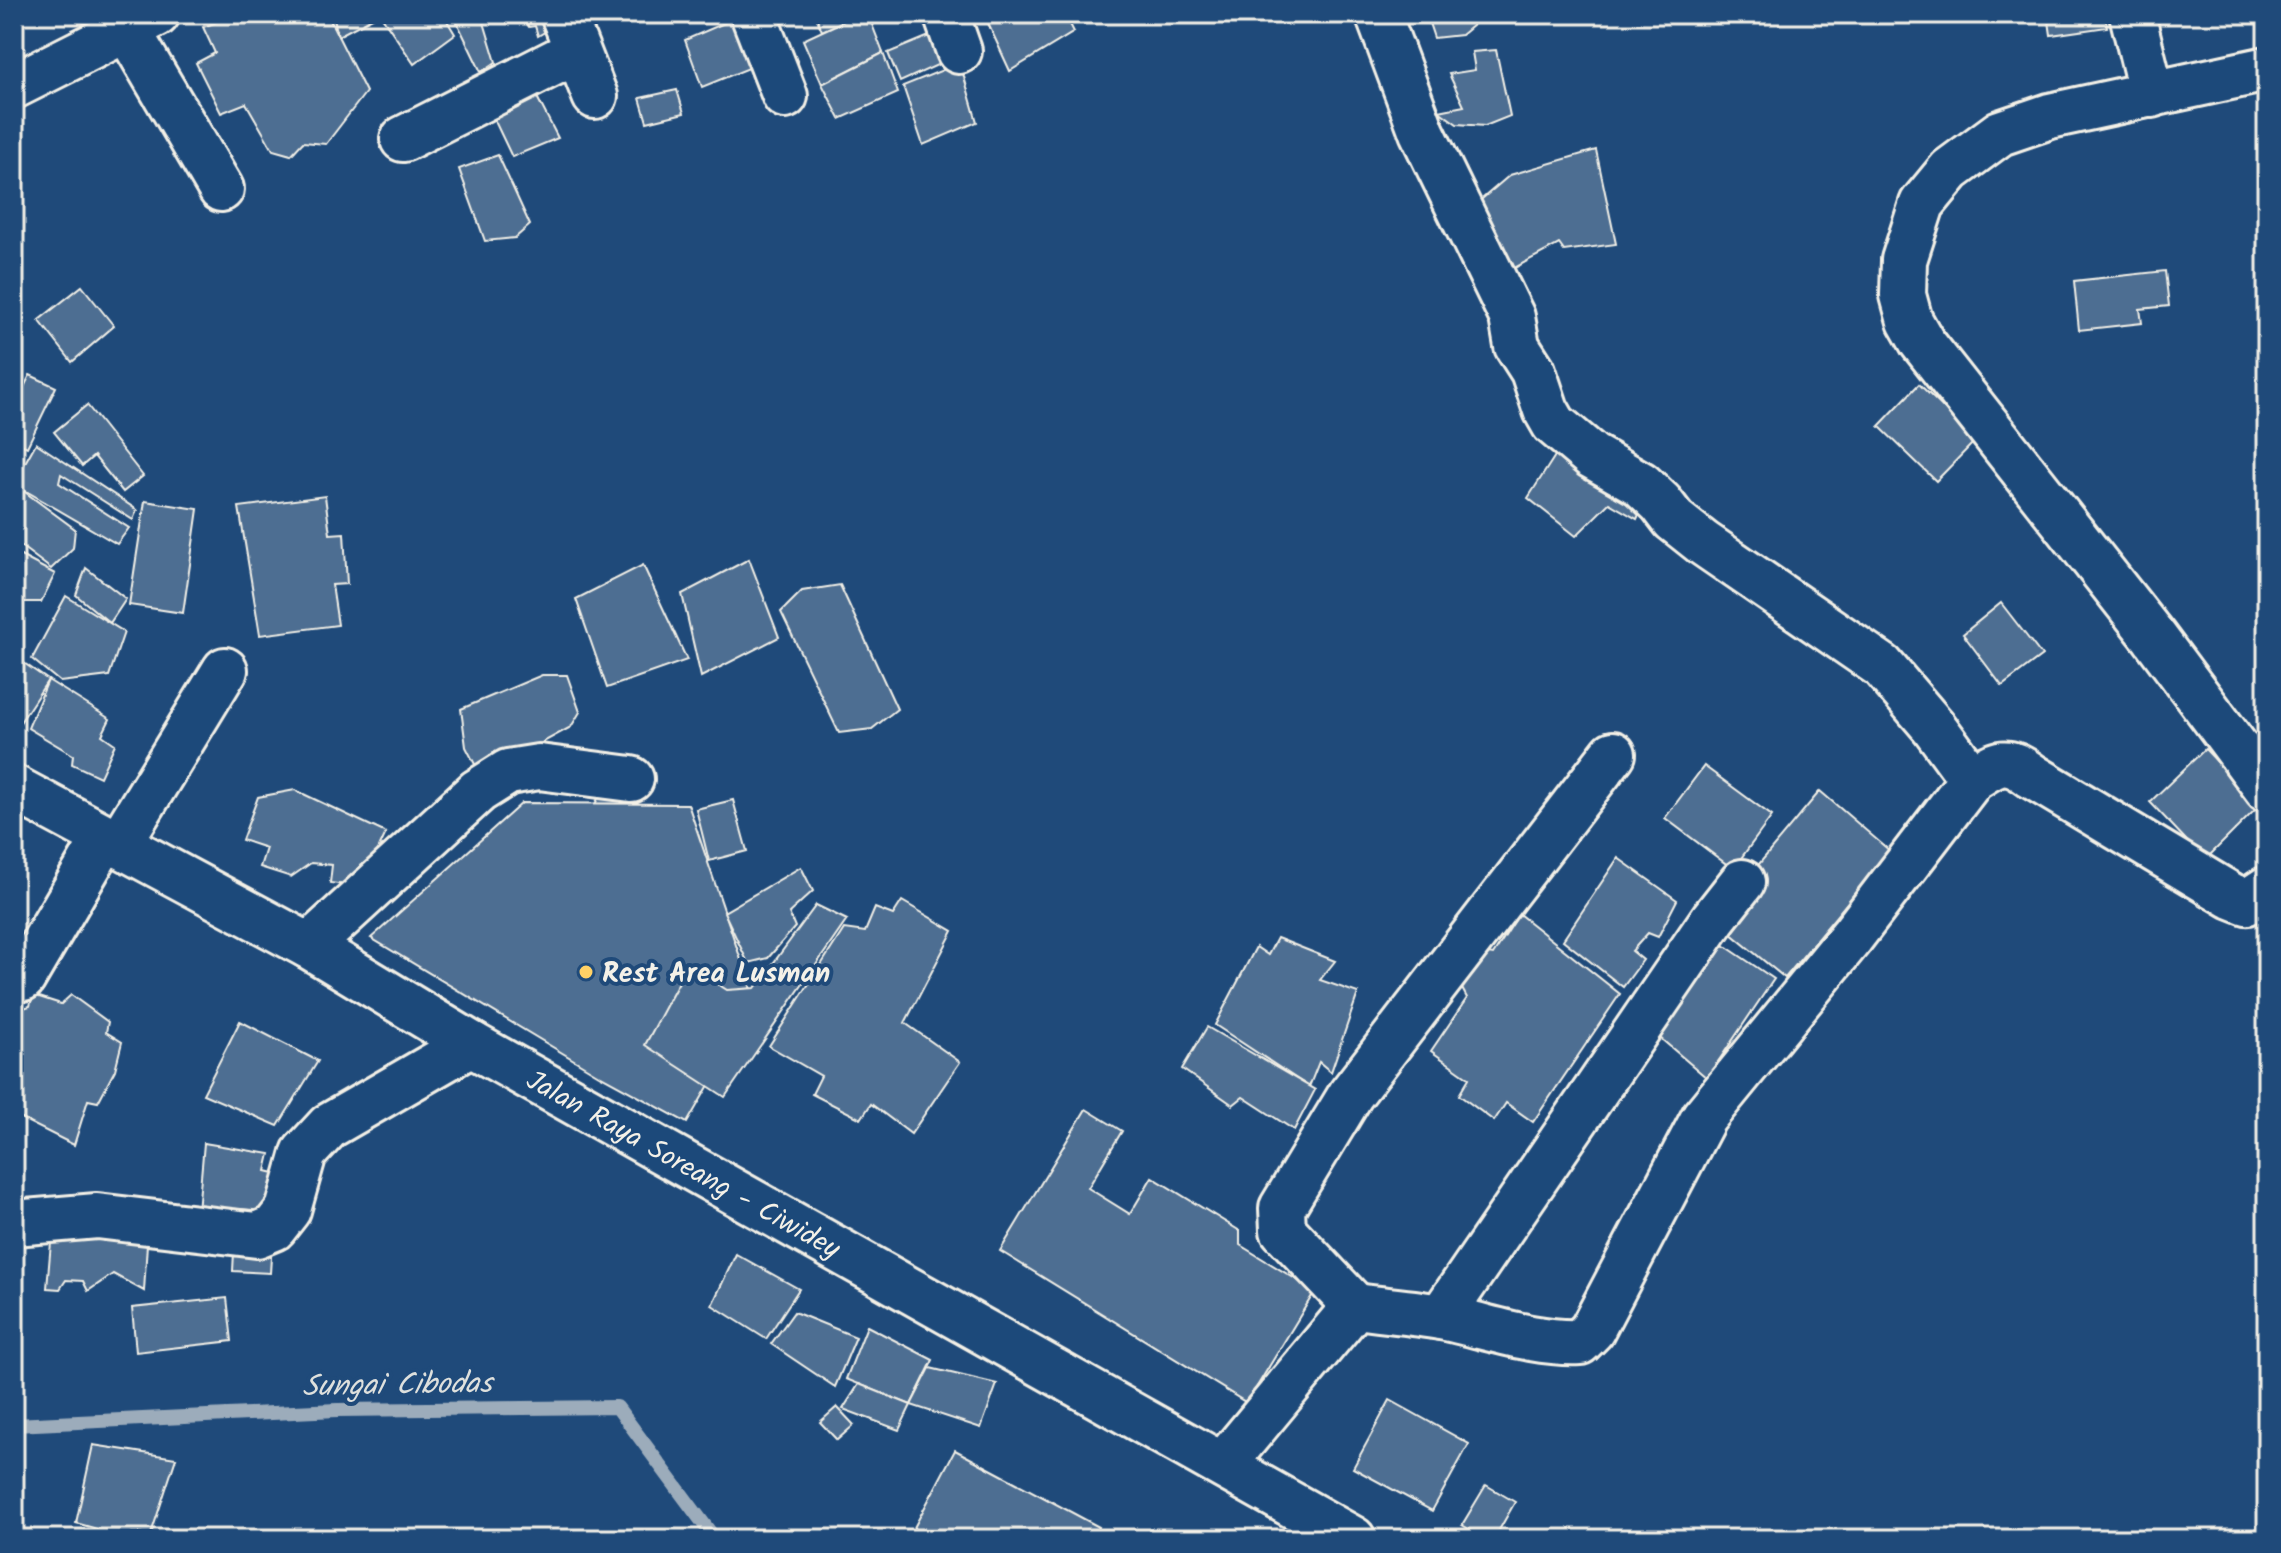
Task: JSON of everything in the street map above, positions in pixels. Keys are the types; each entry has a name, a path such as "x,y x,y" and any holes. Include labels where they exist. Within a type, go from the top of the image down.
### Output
{"main road":[{"path":"753,14 785,96"},
{"path":"1378,14 1422,132 1512,317 1517,346 1533,371 1554,424 1592,456 1641,484 1674,520 1703,543 1882,666 1934,727 1972,779"},
{"path":"2132,14 2152,95"},
{"path":"14,86 142,22 221,189"},
{"path":"403,139 570,32 595,96"},
{"path":"2267,69 2050,116 2000,133 1950,170 1922,204 1904,260 1903,295 1910,321 1922,342 2154,637 2267,789"},
{"path":"23,978 225,670"},
{"path":"1613,754 1351,1094 1282,1208 1283,1230 1355,1306 1441,1317 1498,1332 1580,1342 1592,1330 1704,1117 1852,936 1972,779 1998,763 2016,764 2232,896 2247,902 2267,889"},
{"path":"309,946 478,791 508,772 539,767 631,779"},
{"name":"Jalan Raya Soreang - Ciwidey","path":"14,788 309,946 471,1044 1353,1539"},
{"path":"1441,1317 1713,919 1742,882"},
{"path":"14,1223 97,1216 257,1235 274,1228 288,1210 304,1153 329,1126 471,1044"},
{"path":"1223,1465 1355,1306"}],"building":[{"path":"239,14 327,14 366,92 326,144 303,142 291,155 273,150 246,103 221,113 196,63 215,53 203,27"},
{"path":"333,14 380,14 338,36"},
{"path":"380,14 443,14 455,34 414,64"},
{"path":"453,14 492,14 483,19 496,62 481,72"},
{"path":"520,14 553,14 556,25 538,36 535,26 529,27"},
{"path":"745,14 764,62 702,87 685,40"},
{"path":"815,14 859,14 822,31"},
{"path":"859,14 868,14 883,53 822,84 803,40"},
{"path":"996,14 1065,14 1074,32 1010,71 986,19"},
{"path":"1426,14 1492,14 1461,35 1434,38"},
{"path":"2048,14 2105,14 2107,27 2051,35"},
{"path":"934,34 944,62 900,82 888,53"},
{"path":"1496,50 1510,116 1485,126 1457,124 1439,111 1464,106 1449,74 1475,70 1472,52"},
{"path":"883,53 898,93 840,119 822,84"},
{"path":"960,63 977,122 923,145 903,86"},
{"path":"677,90 684,113 647,122 640,98"},
{"path":"535,93 558,138 512,157 492,115"},
{"path":"1596,150 1616,244 1564,251 1559,244 1507,272 1476,204 1510,175"},
{"path":"498,155 530,225 515,238 485,241 459,169"},
{"path":"2165,271 2169,306 2140,309 2142,323 2079,330 2074,281"},
{"path":"82,286 114,326 72,362 39,320"},
{"path":"30,375 56,387 27,447 14,441 14,407"},
{"path":"1919,384 1976,440 1936,481 1879,426"},
{"path":"87,405 143,476 123,492 94,456 82,466 54,432"},
{"path":"36,443 137,510 133,520 61,474 59,483 129,528 117,544 14,484 14,463 22,468"},
{"path":"1560,448 1646,500 1637,519 1609,503 1576,536 1528,498"},
{"path":"14,484 75,529 73,548 51,569 14,541"},
{"path":"325,496 330,534 344,533 347,584 332,585 338,625 260,635 239,507"},
{"path":"145,501 198,509 183,613 129,605"},
{"path":"15,553 55,574 41,602 21,602 14,615"},
{"path":"749,559 779,637 701,677 682,594"},
{"path":"643,565 687,660 607,688 576,599"},
{"path":"86,568 126,599 110,623 76,595"},
{"path":"840,585 897,709 872,729 839,733 781,612 802,591"},
{"path":"66,596 124,632 109,676 60,682 32,659"},
{"path":"2001,603 2042,656 2002,686 1963,634"},
{"path":"14,656 48,680 19,724 14,719"},
{"path":"542,675 567,675 580,712 571,727 481,776 466,747 461,709"},
{"path":"48,680 110,719 102,735 115,744 100,777 72,764 73,755 28,728"},
{"path":"2205,749 2259,806 2205,860 2150,802"},
{"path":"1704,766 1772,816 1733,869 1665,818"},
{"path":"295,790 386,833 361,887 330,883 332,865 311,863 291,877 260,867 266,848 242,840 258,797"},
{"path":"1820,791 1890,851 1785,978 1713,919"},
{"path":"602,792 679,833 653,873 713,910 677,985 546,911 558,877 513,852 530,812 576,836"},
{"path":"733,800 747,851 709,861 696,809"},
{"name":"Rest Area Lusman","path":"522,803 688,804 756,1004 687,1123 599,1075 371,938"},
{"path":"1618,858 1677,900 1658,937 1648,933 1632,951 1643,960 1623,987 1563,940"},
{"path":"801,867 813,891 789,913 795,927 768,958 748,963 724,912"},
{"path":"902,901 953,931 905,1023 960,1062 911,1134 871,1104 861,1119 812,1094 821,1076 769,1046 844,929 865,932 875,908 893,915"},
{"path":"816,905 847,920 725,1097 645,1045 688,965 727,990 755,988"},
{"path":"1519,914 1620,994 1533,1122 1506,1103 1494,1121 1459,1095 1469,1078 1431,1051 1467,998 1458,981 1477,952 1493,955"},
{"path":"1277,938 1335,961 1320,980 1358,993 1331,1072 1319,1062 1309,1087 1215,1025 1256,947 1268,955"},
{"path":"1715,939 1774,979 1707,1078 1653,1032"},
{"path":"33,995 61,1004 71,995 108,1022 106,1032 122,1042 115,1070 98,1102 88,1100 74,1145 14,1115 14,1011 30,1006"},
{"path":"240,1021 318,1061 278,1126 203,1094"},
{"path":"1207,1027 1315,1090 1294,1130 1243,1097 1233,1105 1182,1069"},
{"path":"1086,1109 1122,1131 1088,1188 1130,1214 1152,1177 1240,1231 1240,1245 1315,1291 1247,1403 1000,1251"},
{"path":"204,1143 270,1154 266,1171 282,1175 270,1211 223,1208 217,1218 198,1211"},
{"path":"148,1228 144,1291 113,1274 88,1291 83,1281 66,1280 60,1289 47,1288 52,1231"},
{"path":"272,1242 270,1273 233,1271 234,1252"},
{"path":"736,1254 799,1289 766,1339 712,1305"},
{"path":"227,1298 232,1341 136,1352 132,1308"},
{"path":"794,1312 856,1337 835,1387 771,1344"},
{"path":"867,1326 933,1360 911,1405 846,1379"},
{"path":"930,1368 997,1384 981,1428 911,1405"},
{"path":"859,1384 911,1405 899,1430 843,1409"},
{"path":"1390,1400 1469,1444 1432,1511 1353,1468"},
{"path":"837,1407 854,1425 837,1440 820,1422"},
{"path":"93,1445 176,1458 151,1534 132,1533 127,1539 93,1539 97,1529 76,1523"},
{"path":"955,1450 1099,1527 1092,1539 908,1539"},
{"path":"1486,1485 1515,1502 1494,1539 1486,1539 1462,1525"}],"waterway":[{"name":"Sungai Cibodas","path":"14,1425 337,1410 617,1407 715,1539"}],"place":[{"name":"Rest Area Lusman","path":"586,972"}]}
